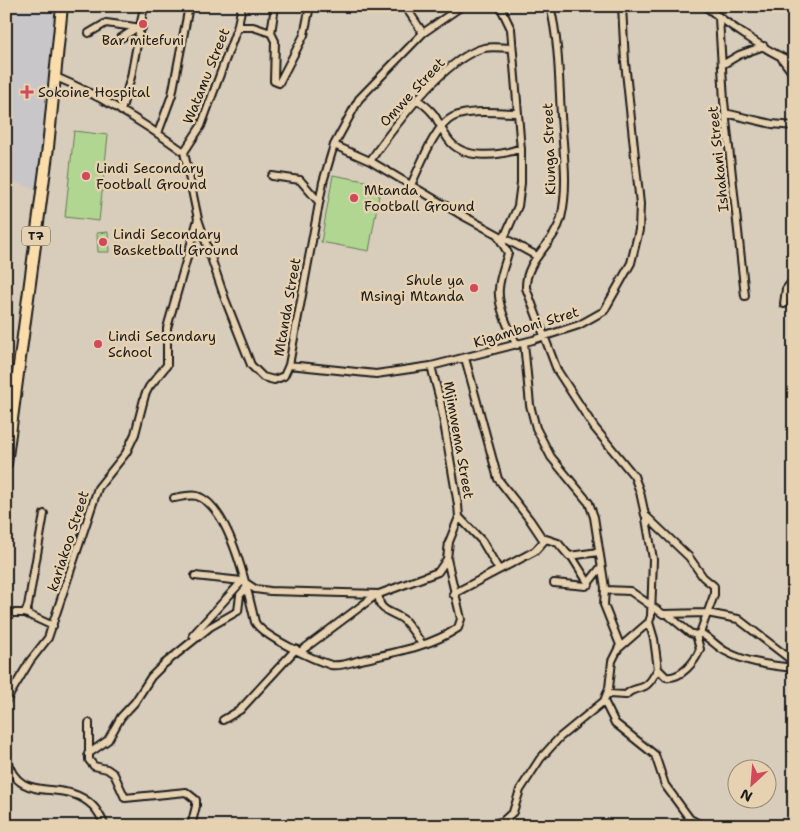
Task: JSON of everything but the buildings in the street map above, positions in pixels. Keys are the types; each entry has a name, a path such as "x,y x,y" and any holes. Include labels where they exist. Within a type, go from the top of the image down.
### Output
{"highway":[{"name":"T7","path":"6,464 11,395 56,77 62,6"}],"street":[{"path":"120,111 128,89 144,6"},
{"path":"158,133 172,95 189,6"},
{"path":"236,30 242,6"},
{"path":"275,6 271,34 275,41 274,81 279,83 304,35 310,6"},
{"path":"405,6 423,33"},
{"name":"Mtanda Street","path":"184,152 198,219 225,299 251,365 263,377 274,380 284,376 289,365 319,202 334,145 359,99 423,33 462,6"},
{"path":"500,6 511,29 511,48 521,148 521,183 518,206 504,238"},
{"name":"Kiunga Street","path":"545,336 528,297 526,280 532,264 556,232 566,191 558,65 550,6"},
{"name":"Kigamboni Stret","path":"289,365 376,374 431,366 520,344 579,325 604,311 615,296 636,250 640,204 631,131 622,6"},
{"path":"705,6 719,18 779,56 794,62"},
{"name":"Ishakani Street","path":"719,18 725,113 745,296"},
{"path":"89,33 106,23 140,27"},
{"path":"120,38 140,27"},
{"name":"Watamu Street","path":"184,152 201,126 236,30 240,27 253,27 271,34"},
{"path":"722,65 739,55 764,46"},
{"name":"Omwe Street","path":"370,161 392,130 418,100 462,59 484,48 511,48"},
{"path":"779,56 794,75"},
{"path":"56,77 104,100 158,133 184,152"},
{"path":"418,100 432,110 454,145 469,152 498,155 521,148"},
{"path":"411,185 442,125 451,118 466,114 518,112"},
{"path":"725,113 772,124 794,126"},
{"path":"334,145 370,161 535,255"},
{"path":"272,176 300,180 319,202"},
{"name":"kariakoo Street","path":"7,696 48,638 98,488 126,454 135,434 148,387 166,365 167,328 198,219"},
{"path":"496,234 508,253 499,290 503,315 520,344 530,405 536,428 551,457 589,503 596,522 605,590 605,610 618,639 619,648"},
{"path":"784,304 786,290 794,279"},
{"path":"545,336 557,370 569,391 594,427 634,476 640,492 653,559 651,605 648,622 654,639 658,669 650,683 643,687 630,690 626,695 608,694"},
{"path":"465,358 498,479 542,538 558,543 565,554 572,557 599,552"},
{"name":"Mjimwema Street","path":"431,366 440,400 456,486 459,517 449,542 447,559"},
{"path":"174,498 196,496 204,500 231,537 255,622 259,629 273,639 324,663 336,666 443,638 458,628 460,619 453,594 447,559"},
{"path":"25,613 31,600 44,514"},
{"path":"644,515 689,557 698,571 714,586 714,595 698,634 700,650 688,668 672,678 666,677 658,669"},
{"path":"459,517 482,541 499,570"},
{"path":"453,594 541,546 542,538"},
{"path":"572,557 589,584"},
{"path":"223,720 240,710 299,650 378,594 438,572 447,559"},
{"path":"554,583 586,586 602,567"},
{"path":"195,576 245,583 255,589 270,591 378,594"},
{"path":"176,654 210,627 234,614 240,608 240,595 245,583"},
{"path":"88,754 108,740 118,721 135,702 151,677 245,583"},
{"path":"605,590 630,591 663,614 707,613 733,617 743,621 794,662"},
{"path":"378,594 379,603 382,608 405,621 422,644"},
{"path":"6,613 25,613 53,626"},
{"path":"668,615 690,633 709,638 725,651 749,662 794,668"},
{"path":"485,826 503,821 513,812 520,790 540,758 559,738 604,701 608,694 611,664 619,648 648,622"},
{"path":"604,701 615,723 654,755 665,785 690,819 703,826"},
{"path":"89,723 88,754 94,766 107,769 114,774 125,798 177,792 192,795 196,800 196,806 191,826"},
{"path":"6,756 19,783 26,787 57,789 82,798 94,806 105,826"}],"shaded area":[{"name":"Sokoine Hospital","path":"6,6 58,6 36,190 6,178"}],"green space":[{"name":"Lindi Secondary Football Ground","path":"74,131 108,135 99,221 65,217"},
{"name":"Mtanda Football Ground","path":"333,175 381,184 369,251 321,242"},
{"name":"Lindi Secondary Basketball Ground","path":"108,232 109,252 98,252 97,233"}],"place":[{"name":"Bar mitefuni","path":"143,24"},
{"name":"Sokoine Hospital","path":"27,92"},
{"name":"Lindi Secondary Football Ground","path":"86,176"},
{"name":"Mtanda Football Ground","path":"354,198"},
{"name":"Lindi Secondary Basketball Ground","path":"103,242"},
{"name":"Shule ya Msingi Mtanda","path":"474,288"},
{"name":"Lindi Secondary School","path":"98,344"}]}
